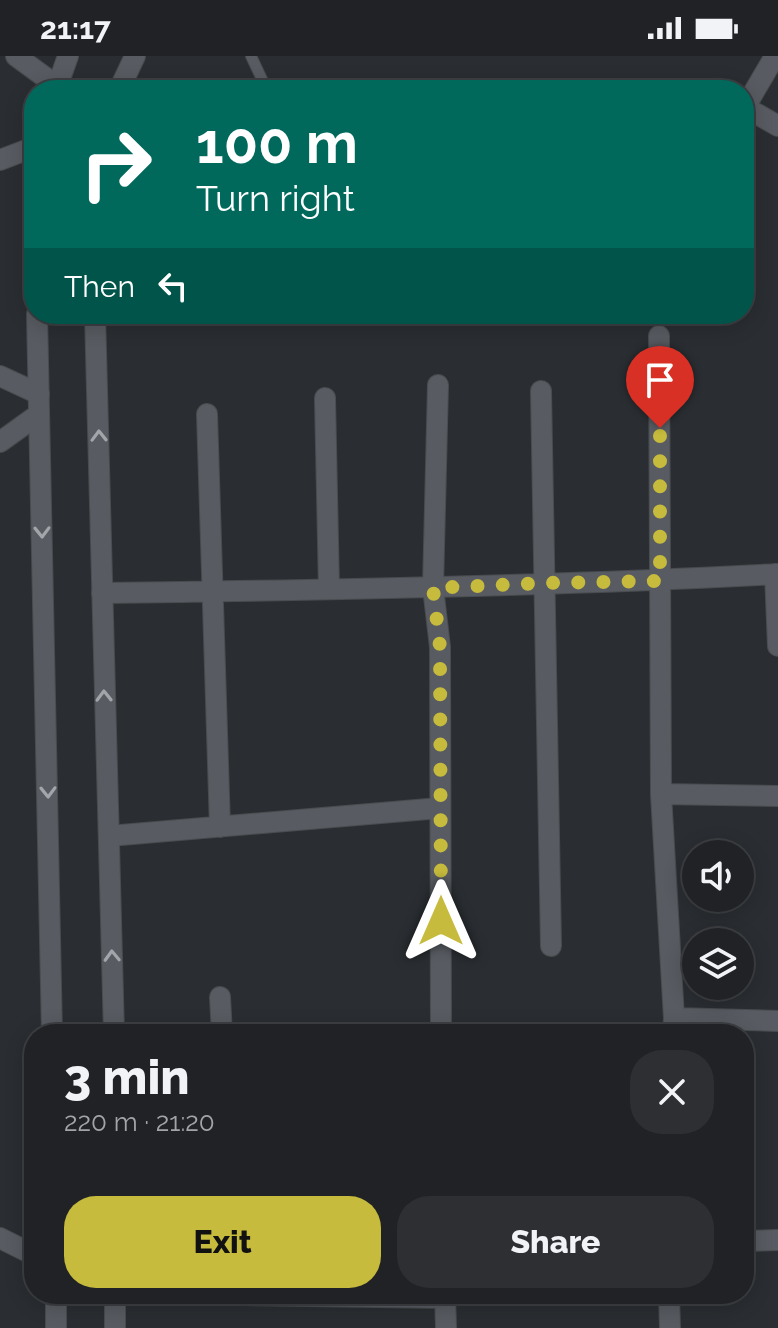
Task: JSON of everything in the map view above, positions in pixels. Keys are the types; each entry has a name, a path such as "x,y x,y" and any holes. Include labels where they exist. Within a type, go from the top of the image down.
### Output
{"street":[{"path":"16,56 46,80"},
{"path":"59,80 68,56"},
{"path":"124,80 135,56"},
{"path":"754,92 775,56"},
{"path":"754,112 778,126"},
{"path":"0,160 24,151"},
{"path":"37,324 52,1024"},
{"path":"95,324 114,1024"},
{"path":"659,336 661,794 674,1024"},
{"path":"0,376 39,404"},
{"path":"438,385 433,588 440,647 441,1024"},
{"path":"541,391 551,946"},
{"path":"325,398 329,589"},
{"path":"0,442 39,404"},
{"path":"207,414 220,827"},
{"path":"102,593 433,588 776,574 778,646"},
{"path":"661,794 778,796"},
{"path":"109,836 440,808"},
{"path":"220,997 221,1024"},
{"path":"716,1024 778,1021"},
{"path":"0,1238 24,1250"},
{"path":"754,1241 778,1240"},
{"path":"56,1304 56,1328"},
{"path":"115,1304 115,1328"},
{"path":"445,1304 446,1328"},
{"path":"669,1304 670,1328"}],"lane":[{"path":"251,56 262,80"}],"route":[{"path":"441,921 440,647 433,588 660,581 660,428"}]}
